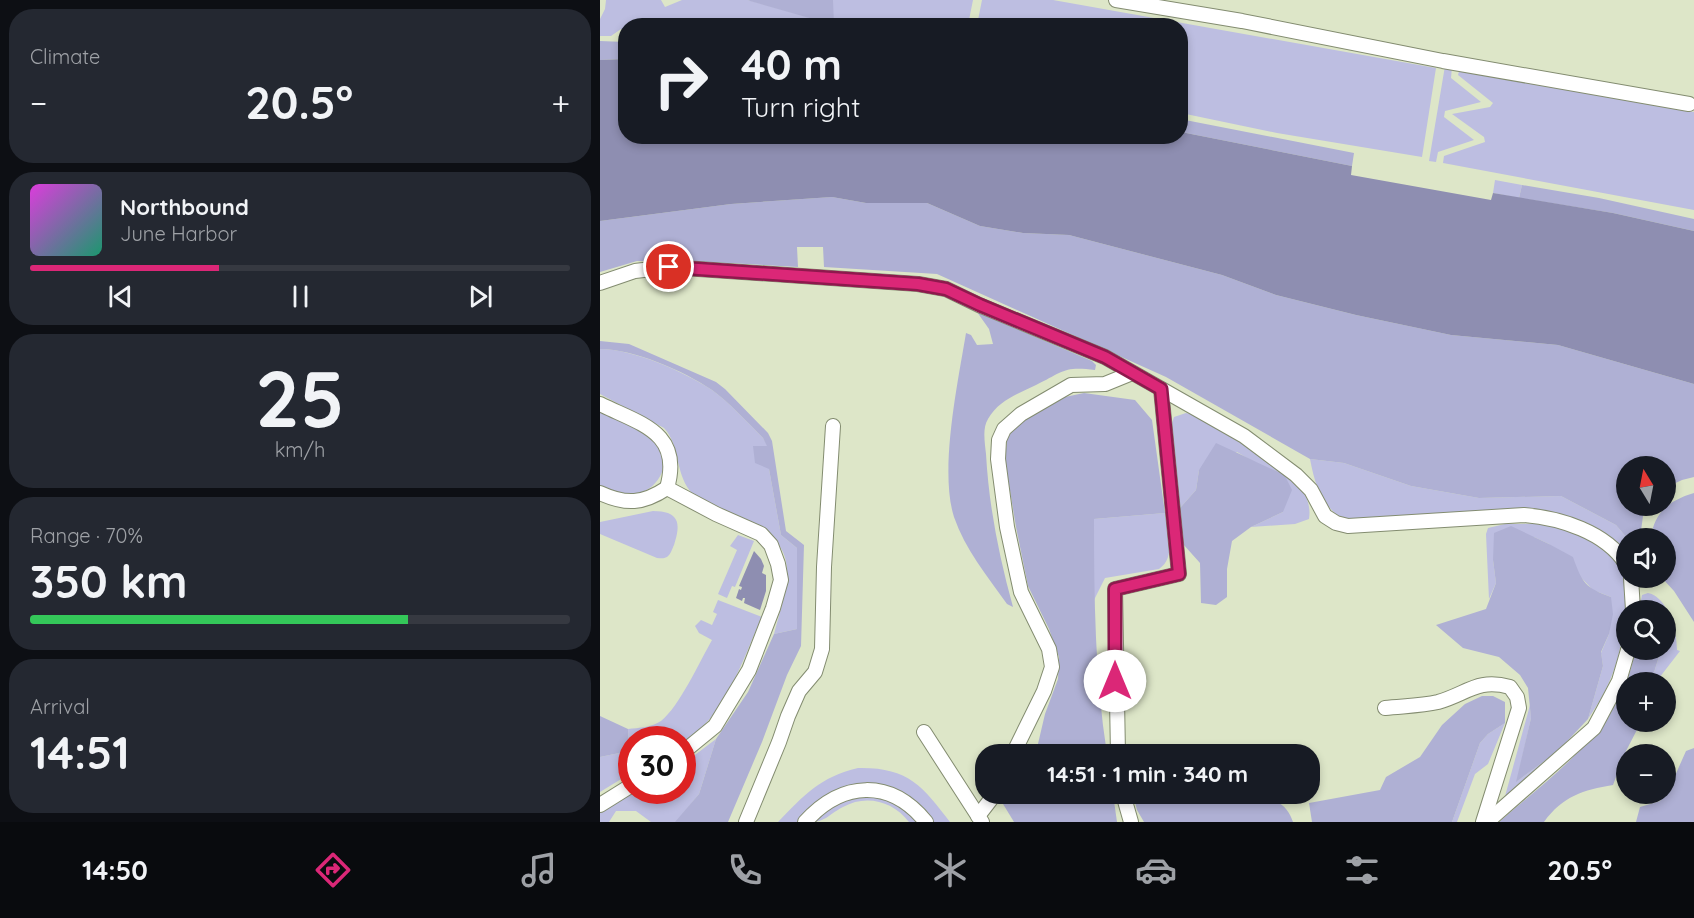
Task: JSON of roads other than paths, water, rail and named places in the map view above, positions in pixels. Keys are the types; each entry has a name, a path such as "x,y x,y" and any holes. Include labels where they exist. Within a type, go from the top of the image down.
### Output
{"street":[{"path":"1116,0 1242,21 1443,61 1689,104"},
{"path":"600,283 635,272 669,267 918,284 946,289 1105,357 1244,435 1296,475 1311,490 1325,516 1336,524 1348,526 1524,515 1544,517 1576,526 1616,553"},
{"path":"1018,744 1044,691 1052,668 1049,649 1022,592 1007,527 998,459 999,440 1004,429 1021,414 1071,385 1105,384 1132,373"},
{"path":"1118,744 1115,589 1179,574 1161,389"},
{"path":"600,404 656,432 668,450 670,467 667,488 654,497 639,502 622,501 600,493"},
{"path":"746,822 788,716 799,691 815,672 822,649 824,567 833,426"},
{"path":"667,488 716,514 761,534 771,545 781,580 773,608 749,670 715,726 696,743"},
{"path":"1485,822 1594,728 1619,681 1625,660"},
{"path":"1385,708 1438,702 1478,685 1498,684 1510,687 1517,697 1519,708 1485,822"},
{"path":"924,732 980,819 989,804"},
{"path":"805,822 828,801 864,788 895,795 912,807 926,822"},
{"path":"600,805 618,794"},
{"path":"1126,804 1131,822"}]}
